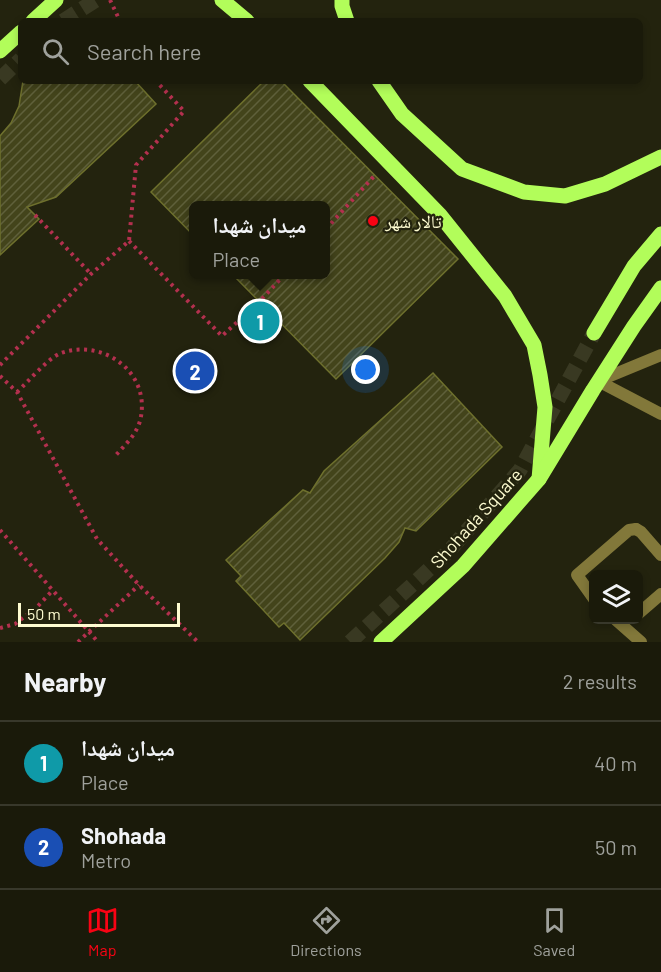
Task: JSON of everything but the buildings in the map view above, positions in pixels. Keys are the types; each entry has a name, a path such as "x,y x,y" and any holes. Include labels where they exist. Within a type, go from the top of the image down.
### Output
{"main road":[{"path":"36,18 56,0"},
{"path":"222,0 243,18"},
{"path":"342,0 346,18"},
{"path":"0,51 18,35"},
{"name":"Shohada Square","path":"313,84 440,215 506,296 534,345 544,407 539,479 463,566 381,642"},
{"path":"381,84 402,114 462,169 524,192 566,196 605,184 661,157"},
{"path":"594,333 634,266 661,234"},
{"path":"539,479 598,381 661,288"}],"street":[{"path":"598,381 661,355"},
{"path":"598,381 661,414"},
{"path":"589,592 577,575 629,530 636,529 641,532 661,555"},
{"path":"643,610 661,594"},
{"path":"626,624 641,642"}],"path":[{"path":"110,0 119,18"},
{"path":"0,365 92,274 129,241 136,165 184,111 159,84"},
{"path":"330,225 388,161"},
{"path":"35,215 92,274"},
{"path":"129,241 222,336 260,302 281,279"},
{"path":"17,392 58,354 80,348 107,354 126,368 138,385 141,399 140,422 132,438 116,454"},
{"path":"0,376 17,392 97,539 139,585 198,642"},
{"path":"0,530 98,642"},
{"path":"78,642 139,585"},
{"path":"0,628 15,624 36,608 53,590"}],"tunnel":[{"path":"68,18 96,0"},
{"path":"0,79 18,62"},
{"path":"350,642 449,551 520,470 594,333"}],"place":[{"name":"تالار شهر","path":"373,221"},
{"name":"میدان شهدا","path":"260,321"},
{"name":"Shohada","path":"195,371"}]}
